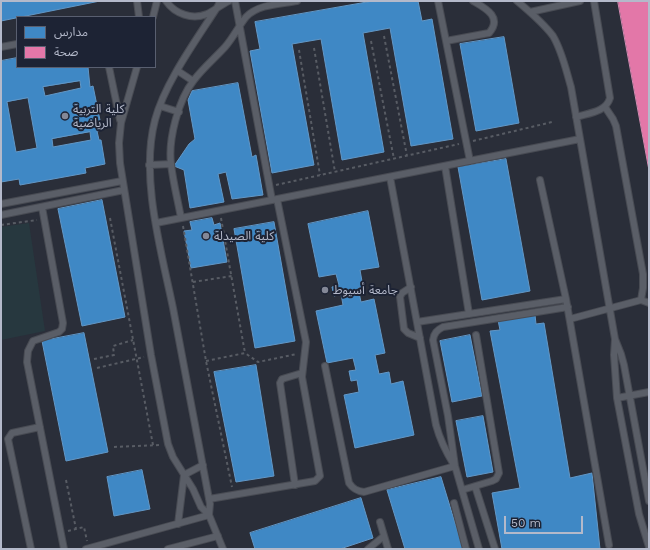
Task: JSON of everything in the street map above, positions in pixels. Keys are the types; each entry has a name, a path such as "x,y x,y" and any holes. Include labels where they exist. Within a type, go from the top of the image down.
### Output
{"lane":[{"path":"137,1 139,16"},
{"path":"153,16 157,1"},
{"path":"166,1 179,13 193,16 206,14 219,4 229,1"},
{"path":"209,499 315,481 320,476 302,373 306,352 306,342 275,200 269,187 235,1"},
{"path":"181,218 171,164 172,138 182,101 193,81 228,43 247,17 257,9 298,1"},
{"path":"438,1 470,161"},
{"path":"446,41 489,33 492,30 494,23 492,14 473,1"},
{"path":"517,1 530,12 553,37 571,87 615,339 621,354 649,501"},
{"path":"523,1 530,12"},
{"path":"530,12 580,1"},
{"path":"576,116 605,107 610,98 594,1"},
{"path":"209,516 209,499 203,464 156,223 149,165 152,134 160,106 167,90 219,4"},
{"path":"1,47 16,44"},
{"path":"109,68 121,123"},
{"path":"137,68 121,123 119,150 122,181 150,348 168,444 173,457 201,507 209,516 223,549"},
{"path":"178,71 193,81"},
{"path":"160,106 178,112"},
{"path":"605,107 616,126 643,274 641,300"},
{"path":"156,223 580,139"},
{"path":"149,165 171,164"},
{"path":"445,166 469,314"},
{"path":"390,176 439,438 455,466"},
{"path":"540,180 568,307 609,545"},
{"path":"1,204 122,181"},
{"path":"1,215 124,190"},
{"path":"42,207 63,323 62,329 59,332 33,341 28,351 27,362 64,549"},
{"path":"411,287 400,297 404,329 408,333 420,338"},
{"path":"417,322 566,298"},
{"path":"570,319 641,300 649,303"},
{"path":"479,549 455,466 448,416 433,340 435,333 443,327 568,307"},
{"path":"462,490 496,479 500,470 476,335"},
{"path":"615,339 614,355 617,398 639,514 649,547"},
{"path":"325,366 349,483 352,488 364,492 455,466"},
{"path":"295,484 280,383 282,379 302,373"},
{"path":"617,398 649,392"},
{"path":"31,549 8,439 12,433 40,427"},
{"path":"624,435 636,432"},
{"path":"184,475 203,464"},
{"path":"178,524 184,475"},
{"path":"475,486 495,549"},
{"path":"635,495 647,492"},
{"path":"454,503 466,549"},
{"path":"88,549 209,516"},
{"path":"380,522 388,549"},
{"path":"168,549 188,546 218,536"},
{"path":"368,549 384,536"}],"path":[{"path":"384,36 407,156"},
{"path":"371,41 394,159"},
{"path":"314,48 335,172"},
{"path":"299,50 320,176"},
{"path":"269,187 552,122"},
{"path":"220,210 245,353 258,362 306,352"},
{"path":"110,218 153,445"},
{"path":"181,218 206,361 232,486 236,488"},
{"path":"1,225 44,219"},
{"path":"193,282 232,276"},
{"path":"94,359 114,355 113,346 133,340"},
{"path":"206,361 245,353"},
{"path":"97,368 142,357"},
{"path":"114,447 158,445"},
{"path":"66,480 76,529"},
{"path":"60,532 84,527 88,549"}],"shaded area":[{"path":"29,223 45,331 1,340 1,227"}],"building: مدارس":[{"path":"1,1 100,1 26,16 16,16 16,18 1,21"},
{"path":"373,1 418,1 422,21 432,19 453,139 411,146 390,28 363,33 384,152 342,160 321,39 292,44 314,165 272,173 250,51 260,49 255,22"},
{"path":"504,37 519,123 476,131 460,44"},
{"name":"كلية التربية الرياضية","path":"16,58 16,68 88,68 90,87 93,86 102,130 97,131 99,140 101,140 105,164 85,168 86,173 20,185 19,179 1,182 1,61","holes":["80,81 81,88 45,96 43,87","28,98 37,148 16,152 7,102","90,132 91,140 53,147 52,139"]},
{"path":"238,83 252,157 256,155 263,195 232,199 226,172 218,174 224,202 190,208 184,170 174,166 189,144 195,139 188,100 192,91"},
{"path":"506,159 530,291 482,300 458,167"},
{"path":"102,200 125,317 82,326 58,209"},
{"path":"368,211 379,267 360,270 363,287 358,288 361,302 374,299 385,353 375,355 379,374 389,372 391,384 403,381 414,435 355,448 344,395 359,392 357,380 351,381 349,371 356,370 353,358 327,363 316,311 343,305 341,294 334,296 332,287 339,285 336,274 319,277 308,224"},
{"path":"212,218 214,225 220,223 227,262 191,268 184,231 192,230 190,222"},
{"path":"274,222 295,341 255,348 234,229"},
{"path":"535,315 536,324 544,323 570,478 592,473 600,549 502,549 492,493 520,488 490,331 500,330 498,320"},
{"path":"84,333 108,452 66,461 42,341"},
{"path":"470,335 482,396 452,402 440,341"},
{"path":"256,365 274,476 236,482 214,372"},
{"path":"483,416 493,472 467,477 456,421"},
{"path":"142,470 150,509 114,516 107,477"},
{"path":"441,477 463,549 405,549 387,490"},
{"path":"361,498 373,538 340,549 255,549 250,533"}],"building: صحة":[{"path":"618,1 649,1 649,170"}],"place":[{"name":"كلية التربية الرياضية","path":"65,116"},
{"name":"كلية الصيدلة","path":"206,236"},
{"name":"جامعة أسيوط","path":"325,290"}]}
